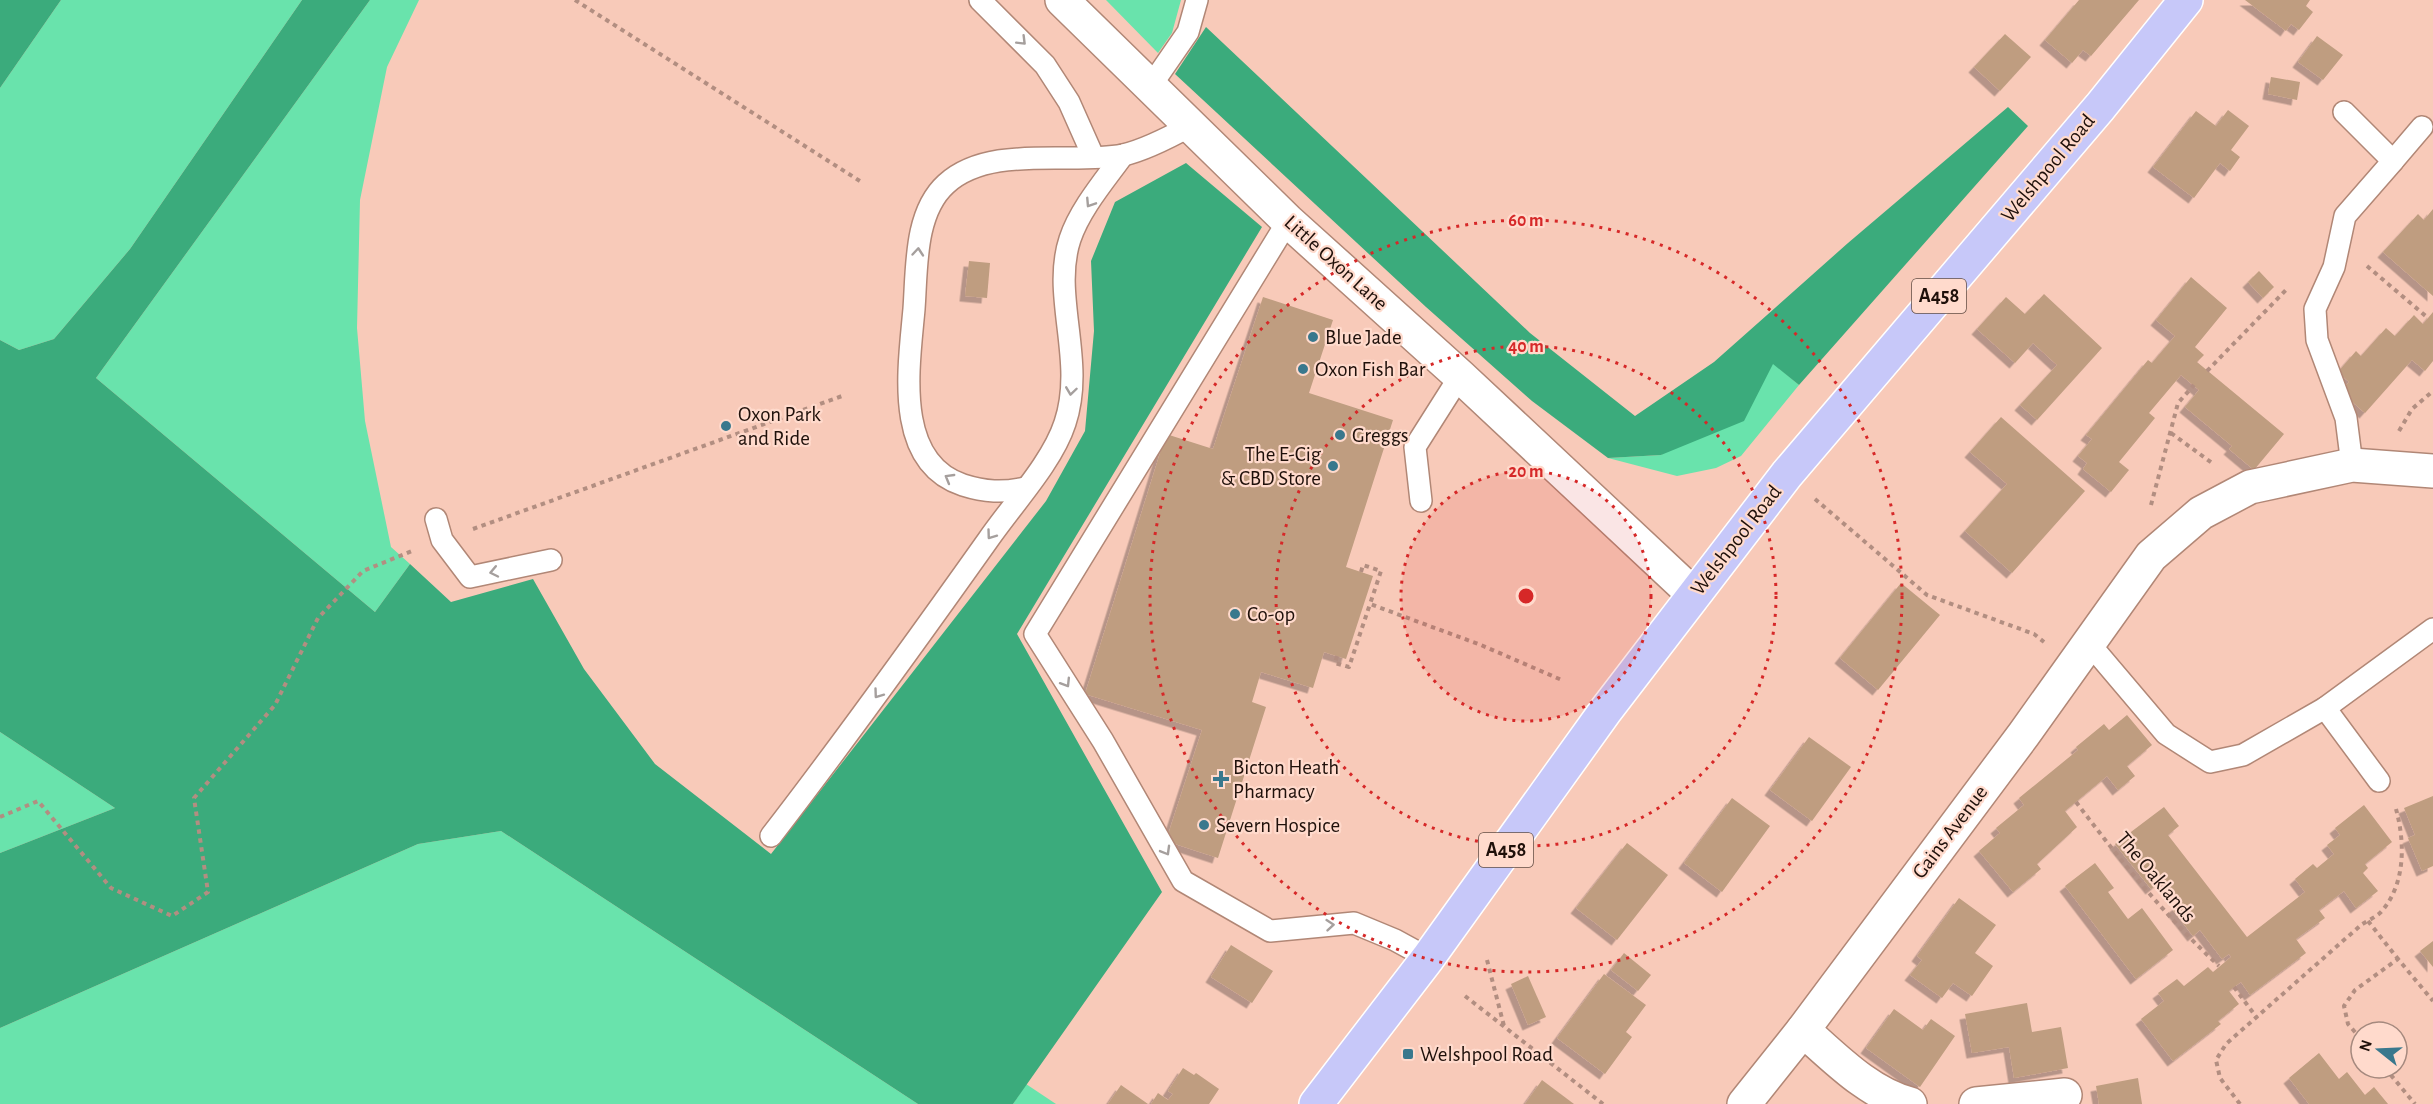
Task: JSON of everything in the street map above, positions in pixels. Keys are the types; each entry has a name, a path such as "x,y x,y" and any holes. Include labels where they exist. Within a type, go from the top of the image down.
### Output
{"main road":[{"name":"Welshpool Road","path":"1316,1104 1428,958 1606,710 1788,474 2100,107 2186,0"}],"street":[{"name":"Little Oxon Lane","path":"1062,0 1288,220 1460,376 1694,595"},
{"name":"Gains Avenue","path":"1744,1104 1803,1030 2151,556 2201,513 2250,487 2352,465 2433,471"},
{"path":"1803,1030 1868,1084 1899,1101 1910,1104"},
{"path":"1976,1104 2065,1095"}],"lane":[{"path":"981,0 1045,65 1069,102 1093,156"},
{"path":"1150,87 1188,32 1197,0"},
{"path":"2344,112 2393,161"},
{"path":"1025,488 1002,493 975,489 946,480 923,456 914,432 909,358 919,241 930,208 946,184 973,167 1003,161 1123,155 1190,126"},
{"path":"2352,465 2346,418 2317,340 2315,309 2328,283 2345,216 2422,127"},
{"path":"771,836 840,747 1050,453 1065,424 1073,389 1073,353 1064,275 1070,238 1088,206 1123,155"},
{"path":"1288,220 1035,634 1103,741 1183,881 1270,931 1354,923 1395,940 1428,958"},
{"path":"1421,501 1415,447 1460,376"},
{"path":"436,519 442,540 470,577 551,560"},
{"path":"2081,653 2166,734 2210,762 2243,755 2325,708 2433,628"},
{"path":"2325,708 2379,781"}],"path":[{"path":"575,0 863,183"},
{"path":"2339,246 2357,258 2428,318"},
{"path":"2207,371 2289,287 2328,283"},
{"path":"2151,556 2148,517 2178,403 2193,385"},
{"path":"0,817 38,801 111,888 172,916 208,892 194,798 275,705 318,618 363,571 442,540 842,396"},
{"path":"2171,433 2198,454 2250,487"},
{"path":"1808,493 1928,595 2081,653"},
{"path":"1337,656 1335,663 1349,667 1381,571 1364,566 1361,572"},
{"path":"1370,604 1498,651 1564,681"},
{"path":"2240,1104 2220,1078 2216,1060 2226,1044 2380,913 2394,890 2402,864 2396,809 2379,781"},
{"name":"The Oaklands","path":"2076,802 2143,887 2189,938 2219,966"},
{"path":"2368,921 2433,1001"},
{"path":"2349,1025 2344,1006 2355,990 2398,959"},
{"path":"1487,960 1504,1027"},
{"path":"2234,987 2257,1018"},
{"path":"1465,996 1603,1104"},
{"path":"2395,1080 2415,1104"}],"green space":[{"path":"0,0 61,0 0,88"},
{"path":"61,0 302,0 130,249 54,339 19,350 0,340 0,88"},
{"path":"302,0 370,0 96,378 375,612 410,564 451,602 533,579 584,669 655,764 771,854 1046,501 1085,431 1094,331 1091,261 1115,202 1186,163 1262,227 1017,634 1162,892 1013,1104 918,1104 501,831 418,844 0,1028 0,853 115,808 0,732 0,340 19,350 54,339 130,249"},
{"path":"370,0 419,0 387,67 360,200 357,328 365,421 391,547 410,564 375,612 96,378"},
{"path":"1106,0 1181,0 1172,33 1158,53"},
{"path":"1206,27 1530,333 1635,416 1714,362 1848,243 2008,107 2028,126 1799,385 1773,364 1744,421 1661,455 1608,458 1532,401 1426,307 1175,74"},
{"path":"1773,363 1799,385 1741,456 1716,468 1677,476 1608,458 1661,455"},
{"path":"0,732 115,808 0,853"},
{"path":"501,831 918,1104 0,1104 0,1028 418,844"},
{"path":"1026,1084 1056,1104 1013,1104"}],"building":[{"path":"2079,0 2139,0 2091,56 2083,50 2072,63 2045,40"},
{"path":"2245,0 2310,0 2306,6 2313,12 2299,30 2291,24 2286,31"},
{"path":"2005,34 2031,57 2000,91 1974,67"},
{"path":"2317,36 2343,55 2323,80 2298,62"},
{"path":"2271,77 2300,82 2297,100 2268,94"},
{"path":"2228,110 2249,126 2231,150 2240,157 2230,171 2220,163 2194,198 2153,167 2196,111 2216,126"},
{"path":"2433,209 2433,296 2383,252 2418,214 2424,220"},
{"path":"969,261 990,263 987,298 965,296"},
{"path":"2259,271 2274,287 2263,298 2248,282"},
{"path":"2191,277 2227,308 2195,347 2204,355 2197,362 2284,434 2254,470 2229,449 2232,446 2185,407 2199,390 2181,375 2149,413 2155,418 2119,462 2129,470 2111,492 2083,469 2087,463 2078,456 2092,439 2086,435 2148,360 2152,363 2175,336 2156,320"},
{"path":"2044,294 2102,348 2037,420 2020,405 2057,365 2033,343 2015,363 1977,329 2006,297 2025,314"},
{"name":"Co-op","path":"1263,297 1333,320 1309,393 1393,420 1346,567 1373,576 1346,659 1324,652 1313,688 1261,672 1252,702 1266,707 1218,858 1166,841 1202,730 1085,694 1166,434 1213,449"},
{"path":"2433,312 2433,361 2425,371 2412,360 2365,413 2340,391 2349,382 2338,372 2356,351 2361,356 2386,328 2395,336 2414,315 2423,324"},
{"path":"2001,417 2085,491 2012,573 1965,531 2007,484 1970,452"},
{"path":"1901,583 1940,615 1878,690 1840,658"},
{"path":"2127,715 2152,745 2127,766 2135,776 2118,790 2107,776 2065,811 2077,827 2037,864 2041,869 2013,892 1979,851 2000,833 1996,828 2024,805 2019,798 2078,750 2076,747 2104,724 2109,730"},
{"path":"1809,737 1851,767 1812,821 1770,790"},
{"path":"2433,796 2433,866 2422,871 2408,838 2415,835 2404,808"},
{"path":"1732,798 1770,826 1722,892 1684,863"},
{"path":"2364,805 2392,842 2365,864 2368,868 2363,873 2378,891 2356,908 2344,891 2319,910 2325,918 2296,939 2306,953 2250,995 2241,982 2229,991 2239,1004 2218,1021 2221,1024 2173,1061 2141,1019 2164,1001 2158,993 2177,979 2184,986 2208,967 2213,972 2231,957 2229,954 2222,959 2200,930 2193,936 2172,909 2180,903 2162,880 2151,889 2115,844 2164,807 2179,826 2168,835 2247,937 2305,892 2295,879 2313,864 2317,868 2334,854 2327,845 2340,835 2335,828"},
{"path":"1627,843 1668,875 1617,940 1576,908"},
{"path":"2095,863 2114,888 2108,892 2128,919 2142,908 2173,950 2136,979 2065,886"},
{"path":"1959,898 1996,925 1975,953 1993,966 1972,996 1953,983 1942,998 1910,975 1922,960 1917,956"},
{"path":"2433,941 2433,967 2420,951"},
{"path":"1231,945 1273,971 1252,1003 1211,977"},
{"path":"1624,953 1651,975 1638,991 1611,970"},
{"path":"1604,974 1646,1005 1626,1032 1632,1037 1605,1074 1557,1038"},
{"path":"1528,976 1546,1017 1528,1025 1511,984"},
{"path":"2027,1003 2032,1032 2061,1027 2068,1068 2014,1078 2009,1047 1972,1053 1965,1014"},
{"path":"1894,1009 1923,1030 1931,1019 1955,1036 1920,1087 1866,1048"},
{"path":"2319,1053 2339,1079 2347,1072 2349,1080 2353,1080 2365,1095 2374,1087 2388,1104 2309,1104 2289,1078"},
{"path":"1183,1068 1194,1075 1196,1073 1219,1089 1209,1104 1151,1104 1158,1093 1168,1100 1173,1094 1168,1091"},
{"path":"2138,1078 2142,1104 2099,1104 2096,1086"},
{"path":"1542,1080 1574,1104 1525,1104"},
{"path":"1121,1085 1148,1104 1108,1104"}],"place":[{"name":"Blue Jade","path":"1313,337"},
{"name":"Oxon Fish Bar","path":"1303,369"},
{"name":"Oxon Park and Ride","path":"726,426"},
{"name":"Greggs","path":"1340,435"},
{"name":"The E-Cig & CBD Store","path":"1333,466"},
{"name":"Co-op","path":"1235,614"},
{"name":"Bicton Heath Pharmacy","path":"1221,779"},
{"name":"Severn Hospice","path":"1204,825"},
{"name":"Welshpool Road","path":"1408,1054"}]}
